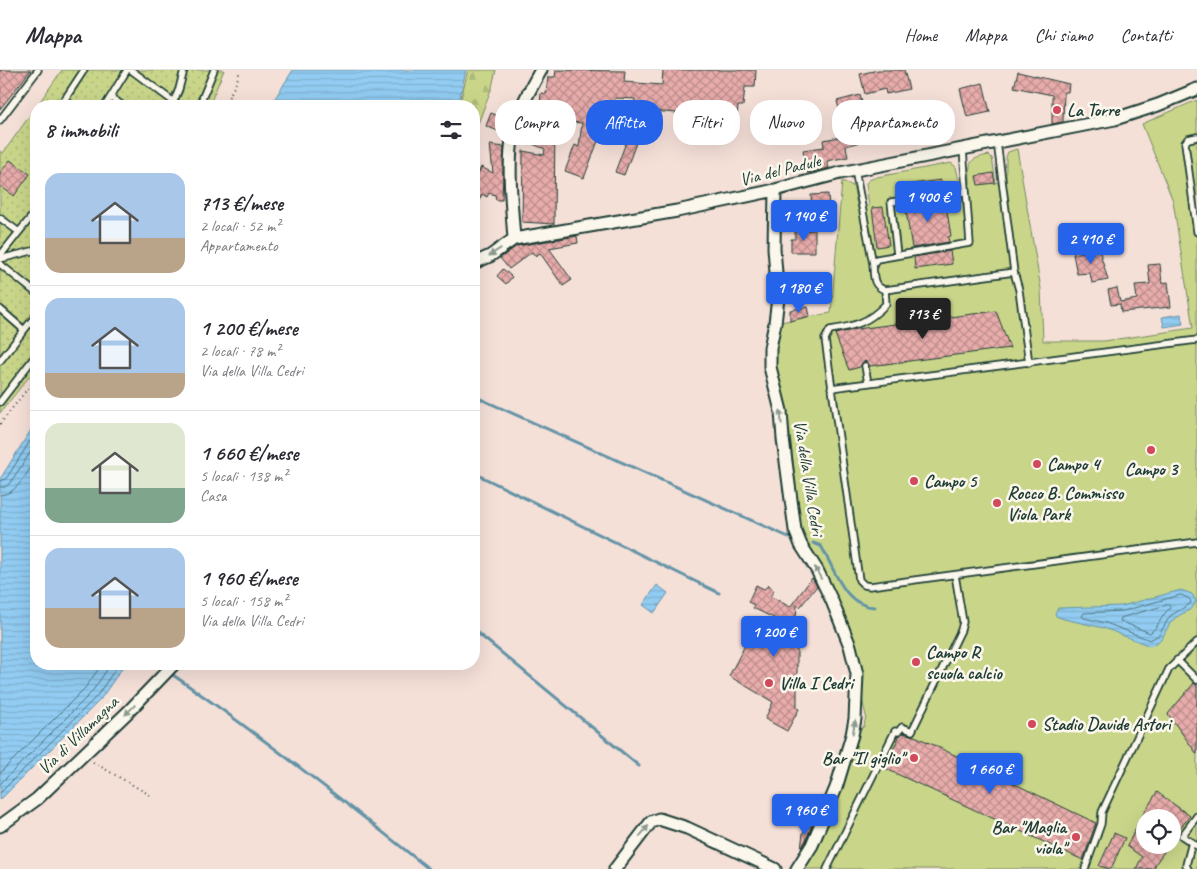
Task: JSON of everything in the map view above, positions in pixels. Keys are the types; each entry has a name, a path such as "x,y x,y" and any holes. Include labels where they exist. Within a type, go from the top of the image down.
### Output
{"street":[{"path":"480,260 490,256 514,239 512,136 518,113 540,70"},
{"name":"Via del Padule","path":"514,239 677,211 775,190 855,170 1114,119 1158,105 1197,89"},
{"name":"Via della Villa Cedri","path":"775,190 774,248 778,298 776,323 770,348 770,367 782,411 783,440 796,530 801,545 817,570 832,601 850,646 857,674 854,727 836,788 812,845 797,869"},
{"name":"Via di Villamagna","path":"0,826 37,799 168,670"},
{"path":"614,869 651,822 659,818 687,828 775,869"}],"lane":[{"path":"0,120 38,70"},
{"path":"65,100 84,70"},
{"path":"109,100 129,70 168,100"},
{"path":"175,100 180,89 184,70"},
{"path":"202,100 214,70"},
{"path":"111,97 115,100"},
{"path":"1197,137 1188,139 1185,143 1197,232"},
{"path":"997,142 1014,272 1019,290 1029,363"},
{"path":"873,264 877,259 970,243 962,149"},
{"path":"855,170 873,264 874,284 879,288 885,290 1014,272"},
{"path":"897,255 891,202 965,190"},
{"path":"0,218 19,232"},
{"path":"0,258 30,218"},
{"path":"0,258 30,251"},
{"path":"0,264 30,288"},
{"path":"885,290 886,304 880,310 856,326 830,330 825,338 859,580 864,585 870,586 1197,542"},
{"path":"0,310 24,330"},
{"path":"0,361 2,353 30,322"},
{"path":"831,388 1197,340"},
{"path":"1,398 30,363"},
{"path":"865,366 868,384"},
{"path":"827,869 894,731 898,732 902,727 912,731 962,630 963,622 955,575"},
{"path":"1086,869 1101,824 1102,812 1169,669 1197,642"},
{"path":"1177,660 1197,680"},
{"path":"1188,869 1186,865 1194,844 1182,836 1197,816"}],"path":[{"path":"227,100 240,70"},
{"path":"0,424 30,386"},
{"path":"82,756 150,795"}],"green space":[{"path":"62,70 224,70 212,100 41,100"},
{"path":"468,70 496,70 492,87 480,118 480,100 460,100"},
{"name":"Rocco B. Commisso Viola Park","path":"1197,100 1197,869 801,869 855,736 864,726 866,716 860,690 857,657 805,542 800,523 788,417 775,365 776,342 780,322 831,313 842,181 853,186 858,209 869,206 866,183 869,180 951,163 956,167 960,185 970,184 971,163 976,158 989,155 992,158 996,183 1006,181 1006,157 1008,152 1017,149 1041,289 1043,341 1104,341 1193,328 1173,201 1142,124"},
{"path":"30,115 30,376 0,413 0,151 3,153"}],"water":[{"path":"293,70 466,70 459,100 274,100"},
{"path":"1181,314 1183,324 1164,327 1162,317"},
{"path":"30,432 30,670 121,670 100,700 0,800 0,479"},
{"path":"657,585 668,593 654,613 643,605"},
{"path":"1181,590 1192,594 1196,601 1194,605 1173,620 1162,638 1150,646 1104,628 1064,619 1056,616 1055,613 1058,608 1122,606"}],"building":[{"path":"0,70 31,70 0,109"},
{"path":"556,70 625,71 624,82 662,85 663,70 756,70 755,87 745,87 743,106 740,106 740,100 673,100 673,113 663,112 663,100 615,98 615,100 586,100 586,145 596,145 584,178 565,171 575,145 579,147 582,123 576,123 576,100 540,100 541,93 546,94 548,77 555,77"},
{"path":"878,70 904,70 909,89 886,94 885,89 865,94 860,74"},
{"name":"La Torre","path":"1018,72 1069,84 1068,92 1064,92 1063,122 1052,124 1052,95 1014,87"},
{"path":"983,83 990,112 967,117 960,89"},
{"path":"860,95 861,100 841,100"},
{"path":"491,113 495,115 495,130 486,126"},
{"path":"832,138 832,145 850,145 846,146 848,157 827,161 829,168 807,173 803,150 824,147 823,140"},
{"path":"490,145 504,147 502,200 496,200 495,195 489,193 487,197 482,194 480,199 481,167 493,173"},
{"path":"535,145 555,145 554,224 522,222 523,151 544,155 545,149"},
{"path":"625,145 635,145 624,175 615,172"},
{"path":"10,160 30,174 14,196 0,186 0,173"},
{"path":"993,173 995,183 978,185 976,176"},
{"path":"941,180 943,190 904,195 903,185"},
{"path":"828,194 830,222 813,223 811,195"},
{"path":"945,199 951,236 948,237 949,242 912,248 905,205"},
{"path":"883,207 889,245 877,247 872,208"},
{"path":"815,230 815,252 791,252 791,239 795,239 795,231"},
{"path":"577,236 578,243 549,248 572,280 563,286 540,253 535,256 532,252 509,269 500,258 517,246"},
{"path":"1099,249 1108,280 1092,283 1090,273 1077,274 1073,254"},
{"path":"950,251 952,264 915,269 914,257"},
{"path":"1160,264 1162,283 1168,282 1171,307 1121,312 1120,304 1111,305 1108,290 1117,288 1120,302 1137,299 1135,285 1150,284 1148,265"},
{"path":"503,269 512,277 506,284 497,276"},
{"path":"808,307 810,316 790,321 790,310"},
{"path":"996,311 1010,348 870,366 865,361 860,367 849,370 835,334 857,329"},
{"name":"Villa I Cedri","path":"812,578 817,586 800,607 797,605 795,633 797,633 797,708 799,709 787,731 765,719 773,702 729,676 752,632 782,647 782,622 753,608 754,605 748,602 756,585 764,589 769,585 774,591 770,596 790,607"},
{"path":"1194,683 1197,685 1197,754 1168,714"},
{"path":"903,733 917,737 1096,823 1083,860 884,768 899,737"},
{"path":"1157,792 1180,809 1147,809"},
{"path":"1181,809 1190,816 1181,827"},
{"path":"812,825 805,842 801,849 803,832"},
{"path":"1136,828 1136,853 1127,846"},
{"path":"1114,833 1125,838 1111,869 1099,866"},
{"path":"1138,854 1162,854 1154,869 1136,869 1142,857"}],"waterway":[{"path":"480,399 793,539"},
{"path":"480,476 719,593"},
{"path":"813,543 821,546 841,585 848,593 864,605 875,607"},
{"path":"480,635 639,766"},
{"path":"166,670 261,738 429,869"}],"place":[{"name":"La Torre","path":"1057,110"},
{"name":"Campo 3","path":"1151,450"},
{"name":"Campo 4","path":"1037,464"},
{"name":"Campo 5","path":"914,481"},
{"name":"Rocco B. Commisso Viola Park","path":"997,503"},
{"name":"Campo R scuola calcio","path":"916,662"},
{"name":"Villa I Cedri","path":"769,683"},
{"name":"Stadio Davide Astori","path":"1032,724"},
{"name":"Bar \"Il giglio\"","path":"914,758"},
{"name":"Bar \"Maglia viola\"","path":"1076,837"}]}
